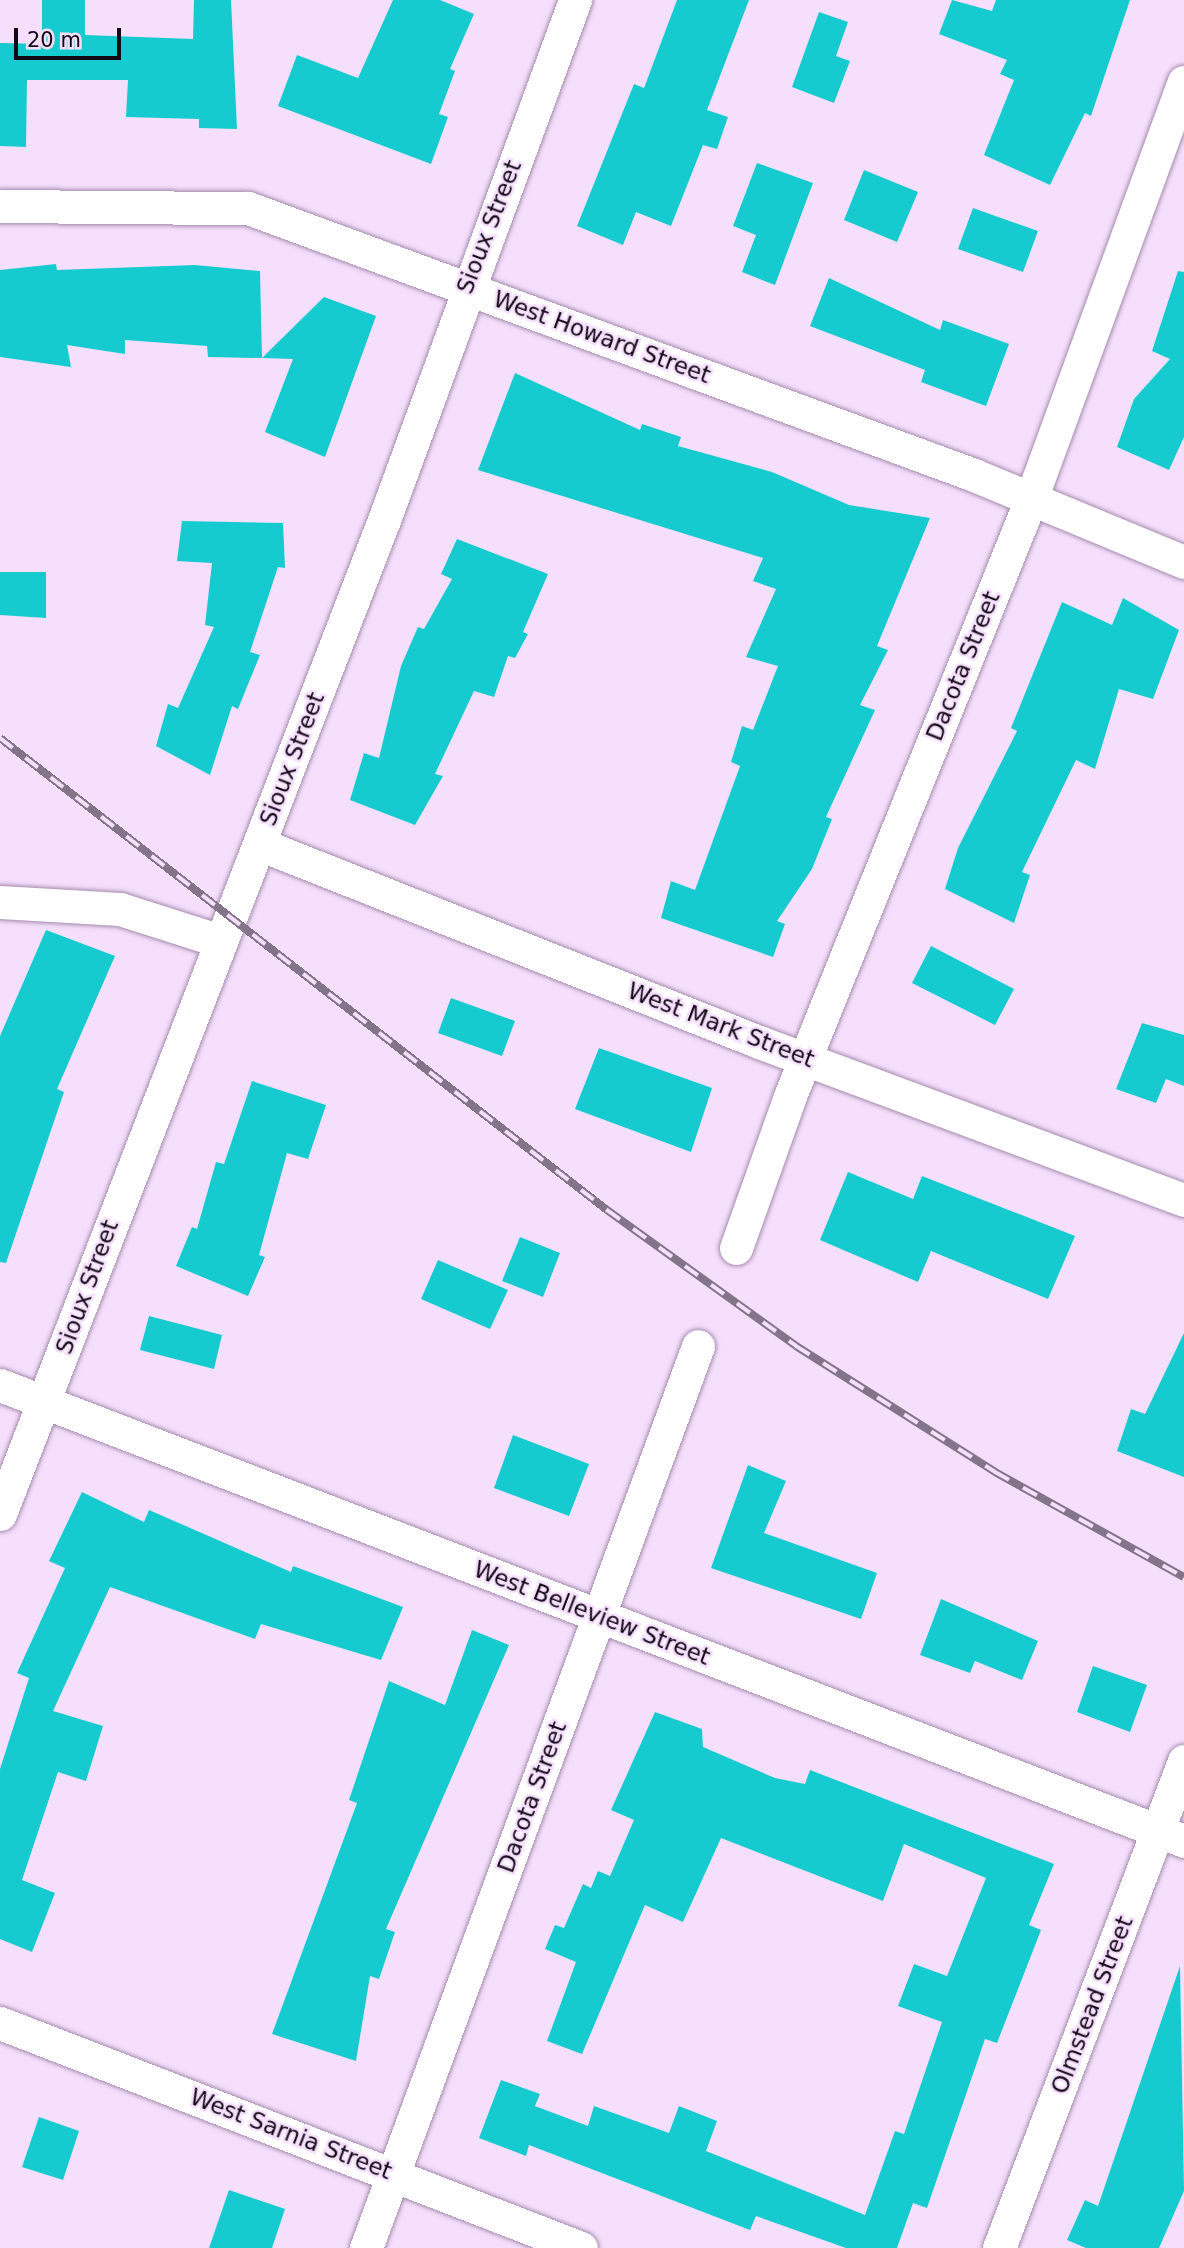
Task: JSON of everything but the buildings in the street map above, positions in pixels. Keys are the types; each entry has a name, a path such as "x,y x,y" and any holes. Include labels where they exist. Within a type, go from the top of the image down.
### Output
{"street":[{"name":"Sioux Street","path":"0,1514 216,940 260,844 466,285 575,0"},
{"name":"Dacota Street","path":"736,1248 805,1058 1031,499 1184,82"},
{"name":"West Howard Street","path":"0,206 248,208 466,285 1031,499 1184,562"},
{"name":"West Mark Street","path":"260,844 805,1058 1184,1200"},
{"path":"0,902 120,909 216,940"},
{"name":"Dacota Street","path":"366,2248 698,1346"},
{"name":"West Belleview Street","path":"0,1385 1171,1836"},
{"name":"Olmstead Street","path":"999,2248 1171,1836 1184,1761"},
{"name":"West Sarnia Street","path":"0,2023 581,2248"}],"railway":[{"path":"0,738 607,1210 796,1346 995,1472 1184,1577"}]}
